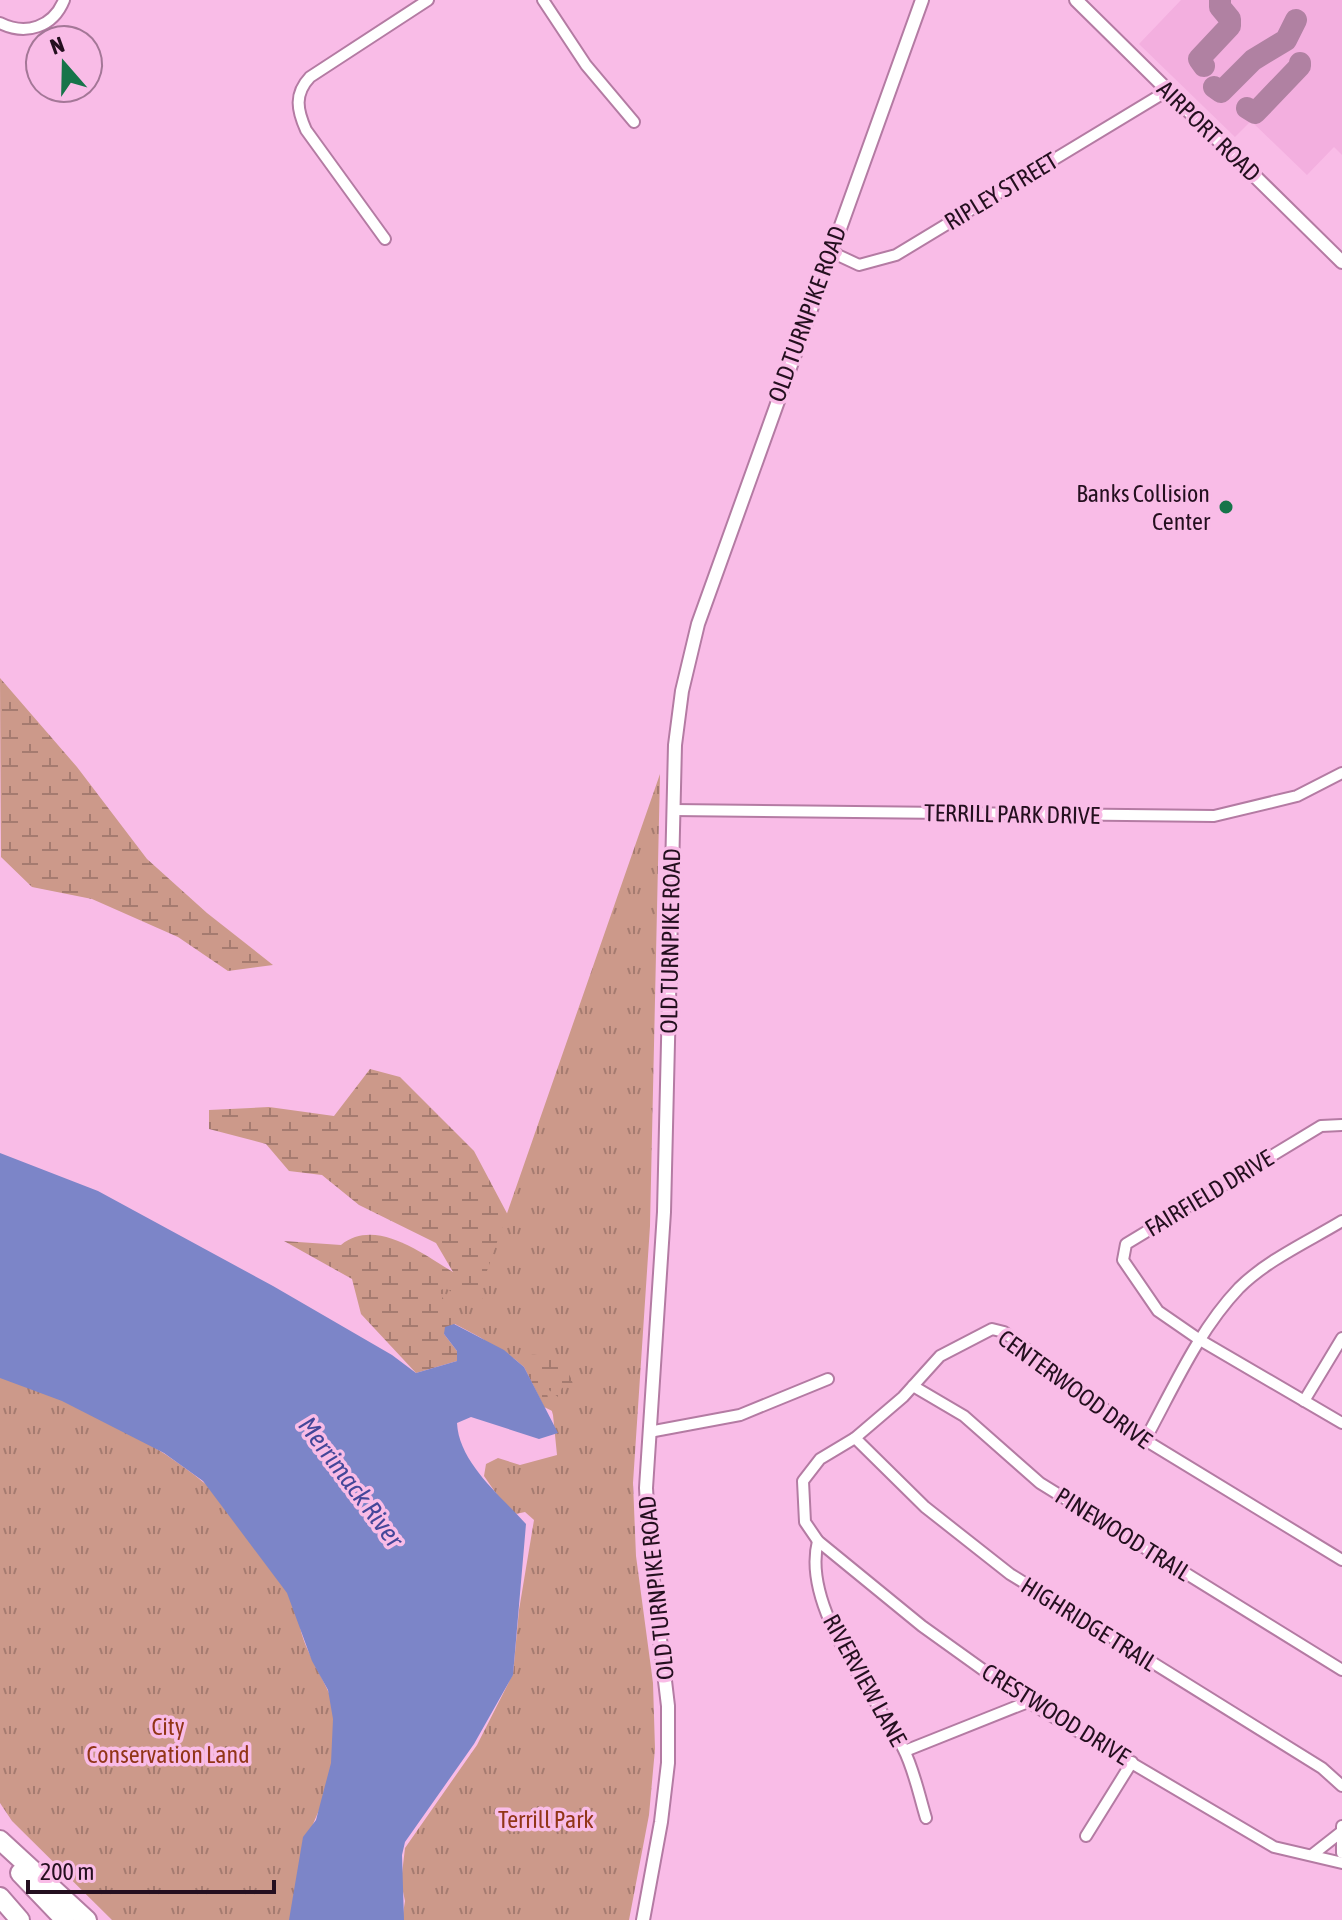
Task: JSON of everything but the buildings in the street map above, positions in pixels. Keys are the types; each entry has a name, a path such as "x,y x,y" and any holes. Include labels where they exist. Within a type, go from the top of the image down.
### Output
{"highway":[{"path":"0,1840 87,1920"},
{"path":"0,1852 65,1920"},
{"path":"0,1897 20,1920"}],"street":[{"path":"0,23 14,29 36,28 54,16 64,0"},
{"path":"385,239 306,130 299,113 299,93 310,77 428,0"},
{"path":"543,0 586,65 634,122"},
{"name":"OLD TURNPIKE ROAD","path":"643,1920 661,1822 669,1725 650,1555 646,1488 664,1212 678,714 698,624 829,251 922,0"},
{"name":"AIRPORT ROAD","path":"1076,0 1342,262"},
{"name":"RIPLEY STREET","path":"829,251 859,265 896,255 1167,91"},
{"name":"TERRILL PARK DRIVE","path":"673,810 1214,816 1297,796 1342,773"},
{"name":"FAIRFIELD DRIVE","path":"1342,1125 1321,1126 1126,1244 1123,1260 1135,1282 1158,1311 1200,1340 1342,1423"},
{"path":"1145,1440 1200,1340 1238,1289 1255,1274 1342,1221"},
{"name":"CENTERWOOD DRIVE","path":"818,1541 805,1522 803,1481 820,1459 855,1438 913,1386 940,1356 992,1329 1004,1332 1145,1440 1342,1560"},
{"path":"1304,1401 1342,1338"},
{"path":"649,1432 740,1415 828,1379"},
{"name":"PINEWOOD TRAIL","path":"913,1386 964,1416 1040,1483 1342,1670"},
{"name":"HIGHRIDGE TRAIL","path":"855,1438 925,1507 1010,1574 1322,1768 1342,1786"},
{"name":"CRESTWOOD DRIVE","path":"818,1541 922,1626 1028,1702 1274,1847 1342,1863"},
{"name":"RIVERVIEW LANE","path":"818,1541 813,1558 828,1620 905,1751 926,1818"},
{"path":"905,1751 1028,1702"},
{"path":"1086,1836 1132,1762"},
{"path":"1312,1855 1341,1829"},
{"path":"1341,1829 1342,1853"}],"shaded area":[{"path":"1181,0 1342,0 1342,155 1334,147 1307,175 1251,121 1235,137 1139,44"}],"green space":[{"path":"0,678 77,767 147,859 207,913 273,965 228,971 178,937 92,899 32,887 1,857"},
{"name":"Terrill Park","path":"660,774 650,1226 633,1483 636,1556 653,1683 655,1749 649,1815 629,1920 402,1920 405,1901 401,1882 405,1848 477,1745 513,1674 519,1610 534,1520 525,1512 511,1515 484,1476 486,1464 498,1458 520,1465 557,1455 553,1415 545,1387 558,1397 562,1388 573,1385 568,1373 551,1359 538,1355 512,1358 494,1348 460,1318 439,1291 445,1288 476,1306 484,1305 480,1291"},
{"path":"370,1069 400,1077 474,1151 518,1234 564,1352 585,1391 573,1421 544,1407 524,1367 504,1350 455,1324 444,1334 457,1351 457,1361 416,1373 361,1314 352,1279 284,1241 341,1245 355,1237 384,1236 413,1248 453,1272 436,1243 359,1205 322,1175 289,1171 266,1144 209,1129 209,1110 269,1107 334,1116"},
{"name":"City Conservation Land","path":"0,1373 109,1422 177,1462 237,1514 277,1570 300,1615 304,1642 335,1708 341,1742 335,1771 303,1853 291,1920 112,1920 12,1821 0,1803"}],"water":[{"name":"Merrimack River","path":"0,1153 98,1191 273,1286 392,1355 416,1373 457,1361 457,1351 444,1334 445,1327 454,1324 504,1350 524,1367 558,1433 539,1439 471,1417 457,1423 465,1452 473,1465 526,1524 513,1675 474,1744 405,1842 402,1855 404,1920 289,1920 303,1837 316,1820 331,1763 333,1719 328,1690 312,1661 287,1593 203,1481 164,1453 62,1401 0,1378"}],"taxiway":[{"path":"1204,66 1199,59 1230,26 1230,19 1220,7 1220,0"},
{"path":"1214,87 1221,92 1253,60 1286,40 1296,20"},
{"path":"1247,108 1255,113 1300,63"}],"place":[{"name":"Banks Collision Center","path":"1226,507"}]}
